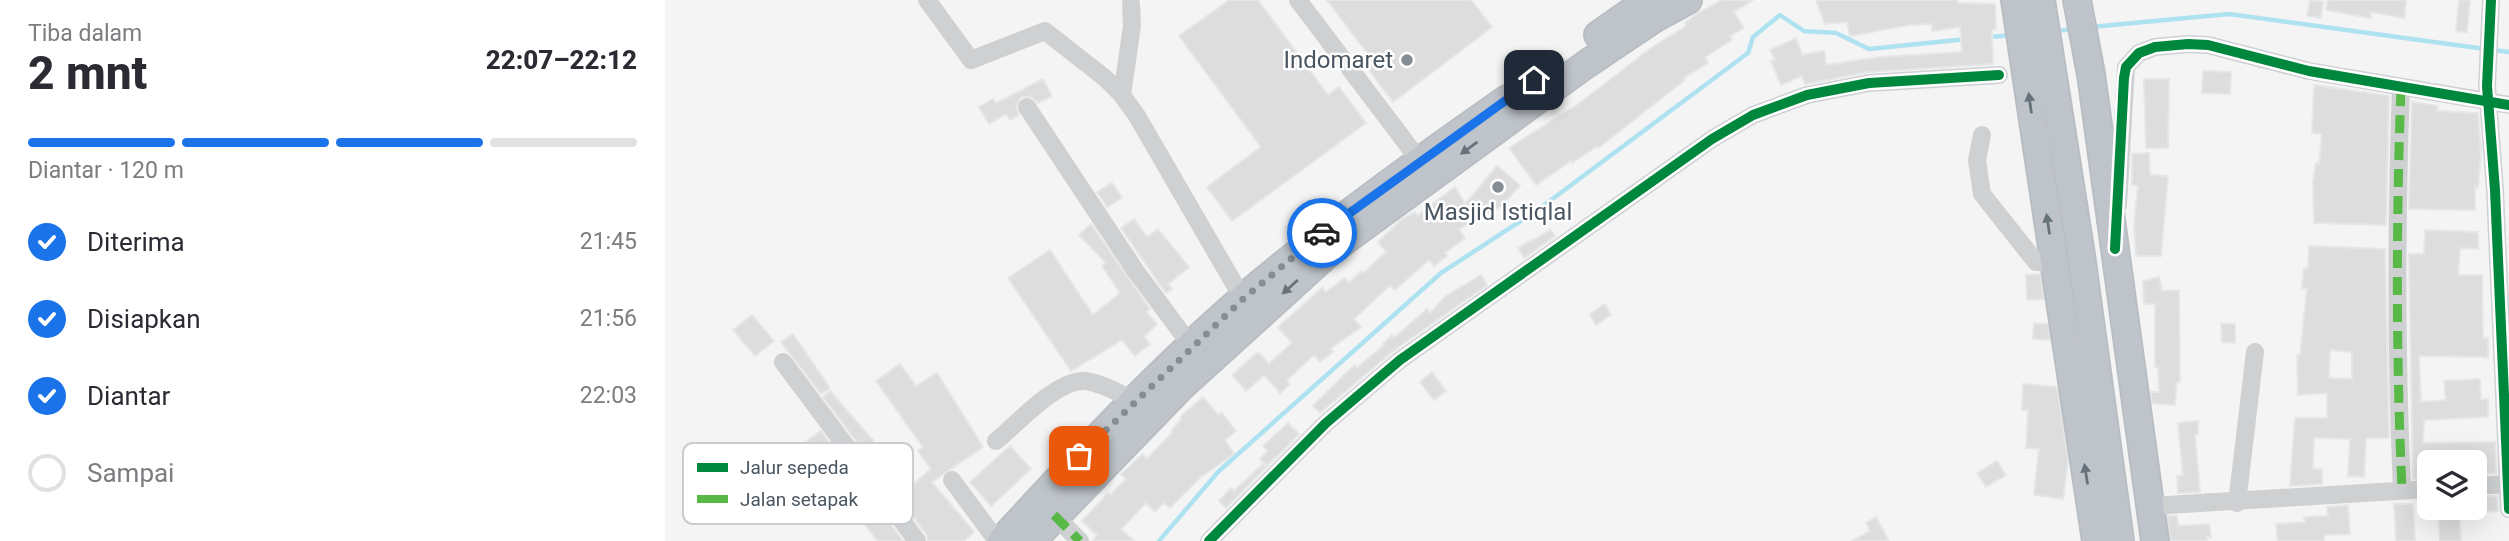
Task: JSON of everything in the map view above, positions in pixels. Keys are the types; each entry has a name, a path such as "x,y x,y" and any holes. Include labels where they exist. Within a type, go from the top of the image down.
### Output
{"highway":[{"path":"1032,541 1120,431 1135,402 1243,299 1328,228 1419,160 1648,0"},
{"path":"999,541 1120,431 1211,358 1343,241 1585,65 1655,18 1688,0"},
{"path":"2015,0 2096,541"},
{"path":"2041,0 2081,256 2120,541"},
{"path":"2060,0 2099,255 2136,541"},
{"path":"2077,0 2091,74 2155,541"}],"street":[{"path":"927,0 971,60 1045,31 1105,78 1137,116 1243,299"},
{"path":"1298,0 1419,160"},
{"path":"2491,0 2488,95 2502,190 2509,509"},
{"path":"1122,95 1132,26 1131,4"},
{"path":"2115,249 2126,66 2139,53 2155,47 2208,45 2309,71 2401,88 2488,95 2509,105"},
{"path":"1209,541 1326,423 1400,360 1712,139 1753,115 1807,95 1869,83 1999,75"},
{"path":"2401,88 2395,255 2396,362 2402,490"},
{"path":"1027,107 1136,270 1192,346"},
{"path":"1982,135 1977,160 1982,194 2036,262 2054,261"},
{"path":"2237,503 2255,352"},
{"path":"783,362 844,443"},
{"path":"996,441 1054,392 1073,382 1096,383 1135,402"},
{"path":"952,480 999,541"},
{"path":"2487,485 2507,484"},
{"path":"2151,506 2237,503 2417,489"},
{"path":"1054,515 1080,541"},
{"path":"904,524 917,541"}],"building":[{"path":"1229,0 1258,0 1328,95 1339,87 1366,123 1232,221 1207,187 1261,147 1179,36"},
{"path":"1327,0 1471,0 1492,27 1393,102 1360,58 1367,53"},
{"path":"1722,0 1753,0 1734,12 1744,28 1730,36 1732,40 1705,57 1708,63 1684,78 1685,80 1598,148 1572,163 1571,161 1536,185 1509,148 1581,102 1651,48 1686,26 1685,23 1698,13"},
{"path":"1816,0 1957,0 1958,3 1995,4 1996,29 1992,30 1993,64 1868,72 1805,84 1802,76 1781,85 1771,61 1775,60 1770,50 1796,38 1802,55 1824,51 1826,65 1880,57 1962,52 1960,27 1932,31 1932,24 1909,25 1850,36 1847,22 1825,24"},
{"path":"2310,0 2323,2 2321,18 2307,16"},
{"path":"2328,0 2406,0 2404,18 2371,12 2371,18 2326,10"},
{"path":"2459,0 2470,0 2467,32 2456,31"},
{"path":"2203,71 2231,72 2230,94 2202,93"},
{"path":"1043,79 1052,96 1038,103 1031,97 1021,97 1016,107 1019,115 1010,120 1006,114 989,124 979,107 993,99 996,103"},
{"path":"2144,79 2169,79 2168,148 2146,148"},
{"path":"2314,85 2389,96 2386,225 2314,223 2313,181 2316,163 2319,164 2322,134 2312,133"},
{"path":"2412,102 2438,106 2437,111 2478,113 2481,155 2478,188 2475,187 2475,210 2409,209"},
{"path":"2149,153 2150,175 2168,176 2161,256 2136,256 2134,225 2138,186 2132,185 2132,154"},
{"path":"1497,166 1520,185 1502,206 1459,229 1465,238 1445,253 1447,256 1434,266 1429,260 1395,290 1390,285 1354,319 1361,327 1330,349 1333,352 1320,362 1314,355 1287,380 1290,384 1280,393 1264,375 1246,391 1232,375 1258,352 1269,364 1292,343 1278,327 1322,288 1326,292 1345,278 1349,283 1361,271 1363,273 1386,252 1378,242 1401,220 1415,212 1417,216 1455,187 1465,204"},
{"path":"1112,183 1122,198 1107,207 1097,192"},
{"path":"1134,219 1147,237 1158,229 1189,267 1168,284 1172,289 1166,293 1121,228"},
{"path":"1091,224 1150,309 1146,312 1157,324 1144,337 1150,344 1135,356 1122,340 1071,371 1008,278 1050,250 1093,315 1120,293 1102,266 1106,263 1079,235"},
{"path":"1551,230 1555,236 1524,258 1518,248"},
{"path":"2425,230 2478,232 2478,249 2460,248 2458,275 2482,275 2483,338 2488,338 2488,357 2419,356 2421,402 2446,400 2444,381 2480,379 2481,399 2488,399 2488,417 2424,420 2423,443 2495,442 2496,473 2487,474 2487,450 2417,450 2417,479 2413,479 2409,254 2424,254"},
{"path":"2309,246 2385,249 2389,438 2366,438 2364,477 2348,476 2350,439 2314,438 2313,469 2322,469 2322,484 2290,486 2295,418 2327,418 2327,393 2298,395 2297,355 2300,355 2307,289 2302,288 2304,268 2308,268","holes":["2330,350 2352,352 2352,379 2329,378"]},
{"path":"2040,274 2044,299 2027,300 2026,275"},
{"path":"1481,275 1487,285 1393,351 1320,413 1313,406 1346,373 1355,365 1357,368 1392,335 1394,338 1427,309 1430,313 1446,296"},
{"path":"2159,277 2162,291 2179,290 2180,382 2177,382 2175,405 2152,403 2151,392 2159,392 2158,367 2155,367 2155,304 2144,304 2143,281"},
{"path":"1605,304 1611,315 1596,325 1590,314"},
{"path":"752,315 774,341 755,356 733,330"},
{"path":"2034,323 2048,324 2050,340 2033,339"},
{"path":"2221,324 2235,324 2235,343 2222,342"},
{"path":"793,334 830,388 821,394 781,342"},
{"path":"900,364 916,386 937,373 983,447 932,482 974,532 964,541 928,541 913,517 913,484 931,469 918,451 923,447 876,381"},
{"path":"1432,372 1446,391 1434,400 1420,382"},
{"path":"2023,384 2057,387 2068,459 2063,499 2034,495 2039,449 2026,448 2028,410 2022,410"},
{"path":"830,391 875,443 858,443 823,397"},
{"path":"1203,397 1218,415 1222,413 1236,431 1225,440 1234,454 1201,477 1170,508 1164,503 1155,512 1146,503 1121,529 1134,541 1093,541 1097,535 1082,521 1108,493 1110,495 1126,479 1121,474 1143,454 1147,459 1172,433 1182,419 1180,417"},
{"path":"2198,421 2198,434 2195,434 2200,492 2178,493 2177,476 2183,475 2178,423"},
{"path":"1288,423 1299,434 1267,466 1260,459 1268,451 1263,446"},
{"path":"821,431 830,443 804,443"},
{"path":"1010,446 1031,469 991,506 970,482"},
{"path":"1997,461 2006,475 1986,487 1977,473"},
{"path":"1263,464 1266,467 1226,508 1219,501 1231,488 1234,491"},
{"path":"2497,496 2498,511 2487,512 2487,497"},
{"path":"2394,504 2413,504 2415,541 2396,541"},
{"path":"2348,505 2350,534 2324,535 2324,541 2278,541 2276,524 2305,522 2304,517 2328,516 2327,507"},
{"path":"2168,516 2177,516 2178,526 2209,524 2211,537 2207,537 2208,541 2170,541"},
{"path":"1876,517 1889,541 1852,541 1870,531 1866,523"},
{"path":"2439,520 2460,520 2461,541 2440,541"},
{"path":"864,524 890,524 903,541 878,541"}],"waterway":[{"path":"2091,27 2229,14 2485,49"},
{"path":"1159,541 1218,472 1441,273 1539,209 1748,53 1753,37 1780,15 1804,31 1836,33 1869,49 1967,39"},
{"path":"2056,31 2075,29"},
{"path":"1990,37 2012,35"},
{"path":"2493,50 2509,52"}],"marked path":[{"path":"2401,88 2397,289 2402,490"},
{"path":"1054,515 1080,541"}],"cycle path":[{"path":"2491,0 2487,86 2495,190 2509,509"},
{"path":"2115,249 2126,67 2139,53 2155,47 2208,45 2309,71 2509,105"},
{"path":"1209,541 1326,423 1400,360 1712,139 1753,115 1807,95 1869,83 1999,75"}],"way so far":[{"path":"1079,456 1243,299 1322,233"}],"place":[{"name":"Indomaret","path":"1407,60"},
{"name":"Masjid Istiqlal","path":"1498,187"}],"route":[{"path":"1322,233 1419,160 1534,80"}]}
